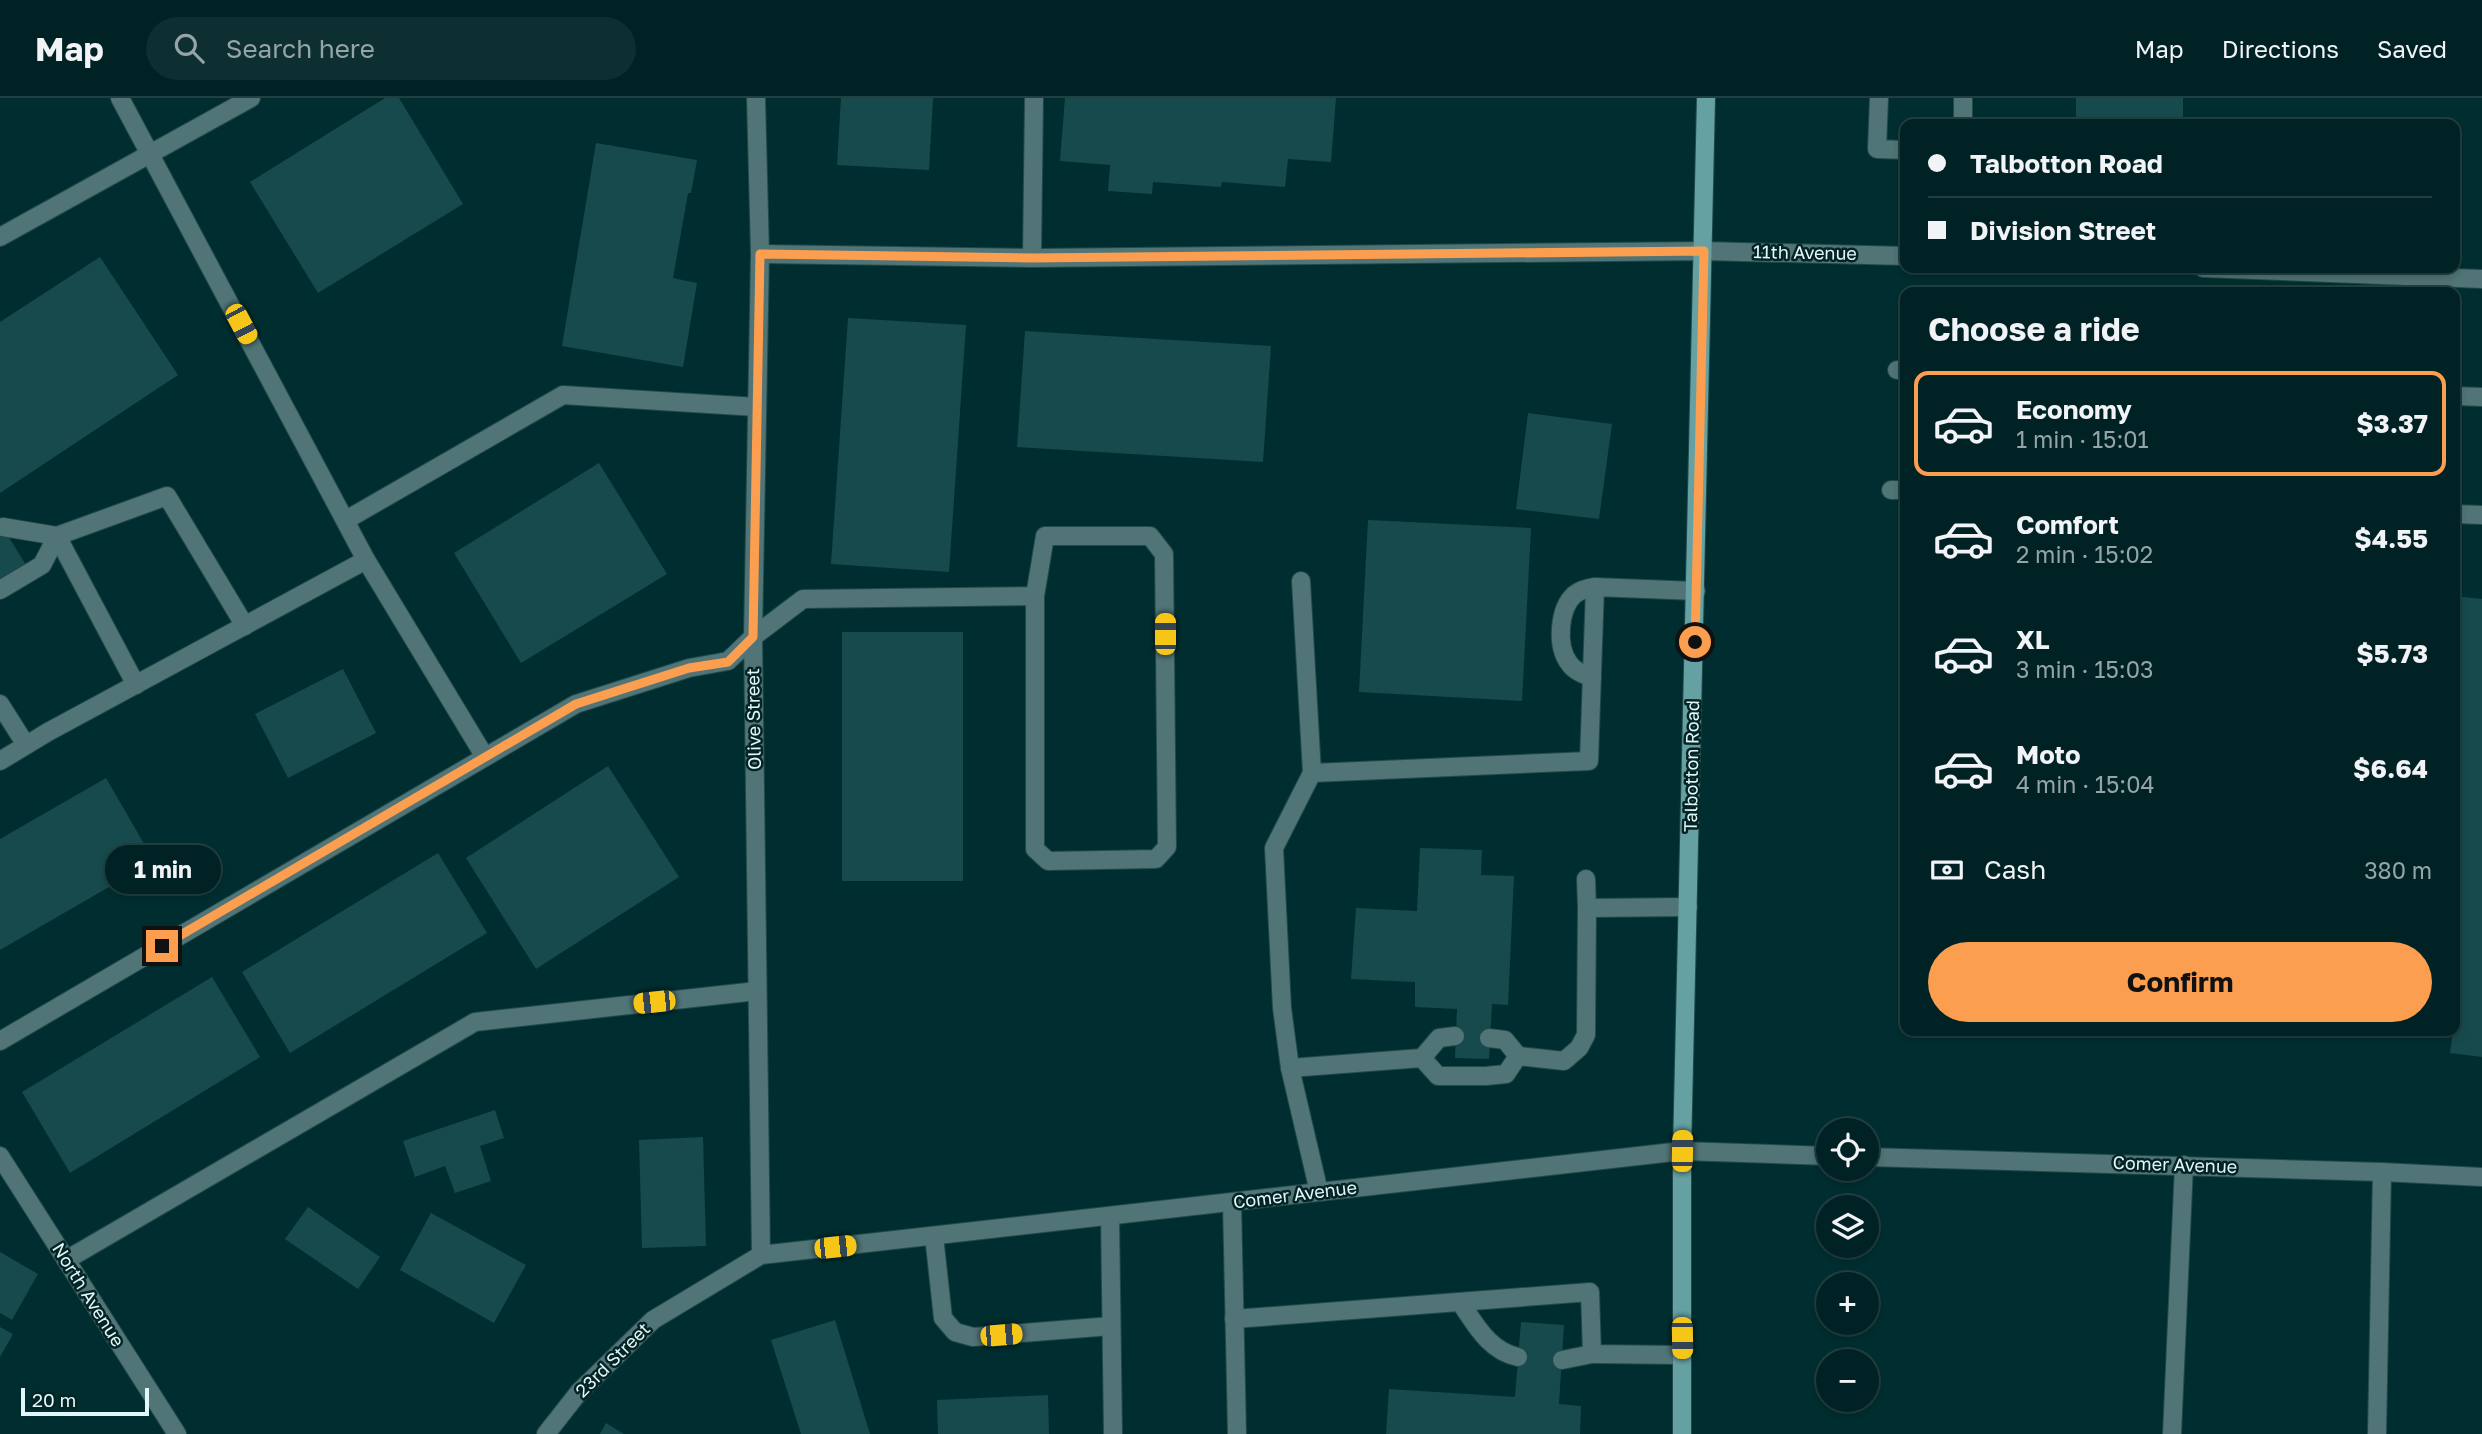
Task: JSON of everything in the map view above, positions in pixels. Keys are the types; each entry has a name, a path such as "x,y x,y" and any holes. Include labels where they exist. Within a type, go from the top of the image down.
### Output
{"main road":[{"name":"Talbotton Road","path":"1682,1434 1682,1151 1706,98"}],"street":[{"path":"120,98 366,560 485,757"},
{"path":"0,237 251,98"},
{"name":"Olive Street","path":"755,98 760,254 753,637 761,1255"},
{"path":"1032,258 1034,98"},
{"path":"1879,98 1877,149 1900,150"},
{"path":"1962,119 1963,98"},
{"name":"11th Avenue","path":"760,254 1032,258 1704,251 1900,256"},
{"path":"2330,273 2482,279"},
{"path":"345,520 563,395 757,407"},
{"path":"2460,396 2482,397"},
{"path":"3,527 57,536 167,496 245,626"},
{"path":"2460,514 2482,515"},
{"path":"0,590 42,565 57,536"},
{"path":"57,536 136,684"},
{"path":"1150,536 1164,554 1167,847 1156,859 1048,861 1035,849 1035,596 1045,537 1150,536"},
{"path":"0,761 366,560"},
{"path":"1301,582 1312,773 1275,848 1282,1008 1290,1068 1319,1192"},
{"path":"1312,773 1589,761 1595,587"},
{"path":"1592,678 1577,671 1562,650 1561,635 1565,610 1574,595 1595,587 1696,591"},
{"path":"0,1041 576,704 689,668 728,662 753,637 803,599 1035,596"},
{"path":"0,704 26,746"},
{"path":"1489,1038 1505,1040 1518,1056 1564,1061 1579,1048 1586,1035 1586,879"},
{"path":"1587,908 1688,907"},
{"path":"66,1260 475,1022 757,991"},
{"path":"1290,1068 1422,1058 1439,1038 1455,1036"},
{"path":"1422,1058 1438,1076 1486,1076 1506,1074 1518,1056"},
{"name":"Comer Avenue","path":"761,1255 1682,1151 1816,1156"},
{"name":"North Avenue","path":"0,1156 177,1434"},
{"name":"Comer Avenue","path":"1879,1157 2482,1177"},
{"path":"2172,1434 2184,1166"},
{"path":"2377,1434 2382,1172"},
{"path":"1231,1202 1237,1434"},
{"path":"1110,1216 1113,1434"},
{"path":"934,1236 943,1318 955,1332 973,1337 1111,1326"},
{"name":"23rd Street","path":"546,1434 579,1392 653,1320 761,1255"},
{"path":"1234,1319 1590,1292 1592,1354"},
{"path":"1460,1302 1484,1338 1507,1355 1518,1357"},
{"path":"1562,1360 1592,1354 1682,1355"}],"building":[{"path":"385,98 399,98 463,204 318,293 250,182"},
{"path":"841,98 933,98 929,170 837,165"},
{"path":"1065,98 1336,98 1331,162 1288,159 1285,187 1222,182 1221,187 1153,182 1152,194 1108,191 1110,165 1060,161"},
{"path":"2076,98 2183,98 2183,118 2076,117"},
{"path":"596,143 697,160 691,193 688,193 673,278 697,283 683,367 562,346"},
{"path":"100,257 178,375 0,493 0,322"},
{"path":"848,318 966,325 949,572 831,564"},
{"path":"1025,331 1271,346 1263,462 1017,447"},
{"path":"1528,413 1612,424 1599,519 1516,509"},
{"path":"599,463 667,574 521,663 454,553"},
{"path":"1368,520 1531,528 1522,701 1359,692"},
{"path":"0,523 26,565 0,582"},
{"path":"2460,597 2482,599 2482,1057 2450,1053 2452,1036 2460,1036"},
{"path":"842,632 963,632 963,881 842,881"},
{"path":"343,669 376,733 288,778 255,714"},
{"path":"608,766 679,877 536,969 466,858"},
{"path":"106,778 154,861 0,950 0,839"},
{"path":"1420,848 1482,850 1481,875 1514,876 1508,1005 1492,1004 1489,1059 1455,1058 1457,1009 1415,1007 1415,982 1351,979 1356,908 1417,911"},
{"path":"438,853 487,933 290,1053 242,972"},
{"path":"212,977 260,1057 70,1173 22,1092"},
{"path":"495,1110 504,1138 480,1146 491,1181 455,1193 445,1166 415,1177 403,1141"},
{"path":"703,1137 706,1246 642,1248 639,1140"},
{"path":"308,1207 380,1257 358,1289 285,1239"},
{"path":"431,1213 526,1265 494,1323 400,1270"},
{"path":"0,1252 38,1274 12,1320 0,1313"},
{"path":"835,1320 870,1434 801,1434 771,1340"},
{"path":"1521,1322 1564,1325 1559,1404 1581,1406 1580,1434 1386,1434 1389,1389 1515,1397"},
{"path":"0,1327 13,1334 0,1357"},
{"path":"1048,1395 1049,1434 938,1434 937,1400"},
{"path":"606,1423 624,1434 600,1434"}],"route":[{"path":"162,946 576,704 689,668 728,662 753,637 760,254 1032,258 1704,251 1695,642"}]}
